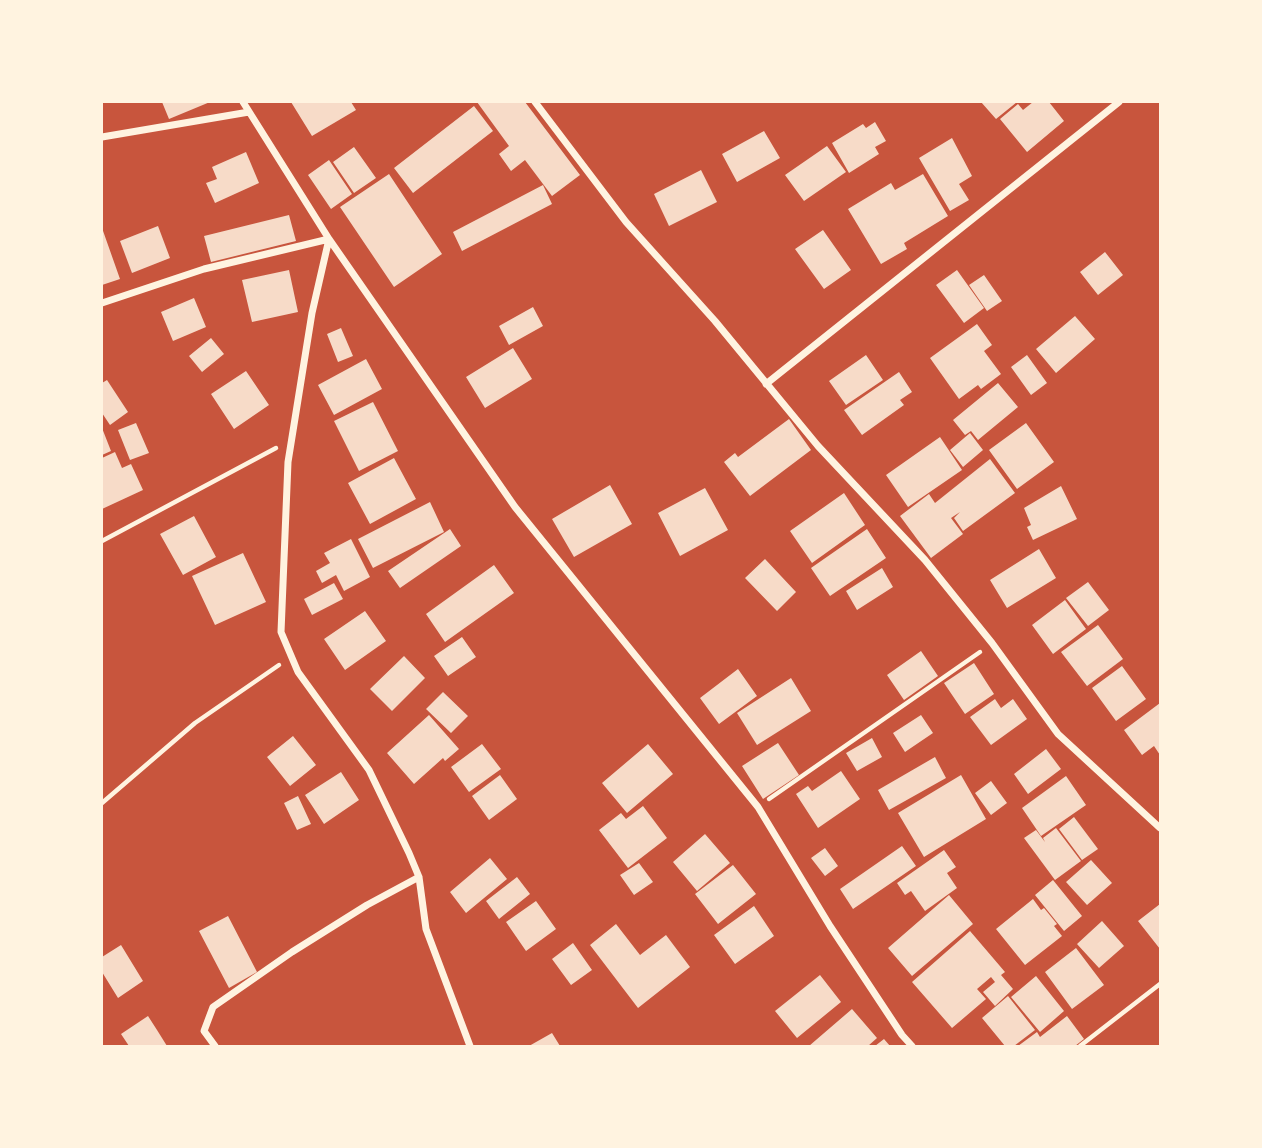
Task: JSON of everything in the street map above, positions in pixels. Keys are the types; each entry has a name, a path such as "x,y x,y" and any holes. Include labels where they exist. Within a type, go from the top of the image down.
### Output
{"street":[{"path":"243,102 330,239 515,507 758,807 830,926 912,1046"},
{"path":"535,102 626,222 715,321 818,446 925,560 992,643 1058,734 1160,828"},
{"path":"766,384 1119,102"},
{"path":"102,137 249,112"},
{"path":"102,303 204,269 330,239"},
{"path":"330,239 312,313 288,462 281,632 298,672 369,770 419,877 426,929 470,1046"},
{"path":"215,1046 204,1031 213,1007 292,952 367,905 419,877"}],"path":[{"path":"102,541 292,440"},
{"path":"758,807 992,643"},
{"path":"102,803 195,723 291,656"},
{"path":"1080,1046 1160,984"}],"building":[{"path":"162,102 210,102 169,119"},
{"path":"291,102 351,102 356,110 312,136"},
{"path":"477,102 525,102 580,175 552,196 525,160 511,171 499,154 509,146"},
{"path":"981,102 1017,102 996,119"},
{"path":"1033,102 1049,102 1064,121 1027,152 1000,119 1018,104 1023,110"},
{"path":"474,106 493,131 413,193 394,168"},
{"path":"875,122 886,141 875,147 879,154 849,173 832,143 863,124 866,128"},
{"path":"764,131 780,158 737,182 722,154"},
{"path":"952,138 972,176 959,184 969,200 950,211 919,158"},
{"path":"827,146 846,172 804,201 785,175"},
{"path":"354,147 376,178 354,193 333,162"},
{"path":"246,152 259,183 215,203 206,183 217,179 212,167"},
{"path":"329,160 352,194 331,209 308,175"},
{"path":"701,170 717,202 669,226 654,194"},
{"path":"389,174 442,254 394,287 340,207"},
{"path":"923,174 948,216 904,243 907,249 881,264 848,209 891,183 895,190"},
{"path":"543,185 552,204 462,251 453,232"},
{"path":"289,215 296,241 211,262 204,236"},
{"path":"158,226 170,258 132,273 120,241"},
{"path":"102,228 120,279 102,285"},
{"path":"823,230 851,270 824,289 795,249"},
{"path":"1105,252 1123,275 1098,295 1080,272"},
{"path":"289,270 298,312 252,322 242,280"},
{"path":"957,270 984,308 964,323 936,285"},
{"path":"984,275 1002,301 987,311 969,285"},
{"path":"194,298 206,327 173,341 161,312"},
{"path":"533,307 543,326 509,345 499,326"},
{"path":"1075,316 1095,339 1056,373 1036,349"},
{"path":"977,324 992,345 984,351 1001,374 981,389 978,385 959,399 930,358"},
{"path":"341,328 353,356 338,362 327,334"},
{"path":"211,338 224,354 202,372 189,356"},
{"path":"513,348 532,379 485,408 466,377"},
{"path":"866,355 883,380 846,405 829,381"},
{"path":"1027,355 1047,383 1031,395 1011,367"},
{"path":"366,359 382,389 334,415 318,385"},
{"path":"246,371 269,405 234,429 211,394"},
{"path":"899,372 912,392 900,400 904,405 862,435 844,410"},
{"path":"107,380 128,412 110,425 102,413 102,383"},
{"path":"998,383 1018,407 978,440 971,431 965,435 953,420"},
{"path":"373,402 398,451 359,471 334,421"},
{"path":"789,419 811,450 750,496 724,462 735,453 738,457"},
{"path":"136,423 149,453 130,460 118,430"},
{"path":"1026,423 1054,462 1017,489 989,450"},
{"path":"102,428 111,451 102,455"},
{"path":"970,433 983,450 963,467 950,450"},
{"path":"940,437 962,470 908,507 886,475"},
{"path":"115,452 122,468 131,464 143,490 102,509 102,458"},
{"path":"394,458 416,499 370,524 348,483"},
{"path":"990,459 1015,493 963,531 954,518 960,512 951,518 963,534 931,558 900,516 929,494 935,503"},
{"path":"610,485 632,524 574,557 552,519"},
{"path":"1061,486 1077,519 1033,540 1027,527 1031,525 1024,508"},
{"path":"705,488 728,530 680,556 658,513"},
{"path":"844,493 865,525 812,563 790,531"},
{"path":"430,502 444,532 373,568 358,539"},
{"path":"194,516 216,557 183,575 160,534"},
{"path":"450,529 461,546 400,588 388,571"},
{"path":"867,529 886,558 830,596 811,568"},
{"path":"351,539 370,577 344,591 336,575 322,583 316,571 330,563 324,553"},
{"path":"1039,549 1056,578 1007,608 990,580"},
{"path":"243,553 266,602 215,625 192,576"},
{"path":"765,559 796,592 777,611 745,578"},
{"path":"494,565 514,593 445,642 426,614"},
{"path":"882,568 893,587 857,610 846,591"},
{"path":"1088,582 1109,610 1088,626 1066,598"},
{"path":"334,583 343,599 312,615 304,599"},
{"path":"1065,600 1086,629 1053,654 1032,625"},
{"path":"365,611 386,641 345,670 324,639"},
{"path":"1098,625 1123,659 1087,686 1061,652"},
{"path":"462,637 476,657 448,676 434,656"},
{"path":"921,651 938,676 904,700 887,675"},
{"path":"404,656 425,678 392,711 370,689"},
{"path":"974,663 994,694 965,714 944,683"},
{"path":"1122,666 1146,699 1116,721 1092,688"},
{"path":"738,669 757,696 719,724 700,698"},
{"path":"791,678 811,711 757,745 737,713"},
{"path":"443,692 468,716 451,733 426,709"},
{"path":"995,699 1001,708 1013,699 1027,719 991,745 970,717"},
{"path":"1160,703 1160,755 1154,746 1142,755 1124,730"},
{"path":"429,715 459,749 445,761 443,758 414,784 387,753"},
{"path":"921,715 933,733 905,752 893,733"},
{"path":"293,736 316,765 290,786 267,757"},
{"path":"872,738 882,757 857,771 846,753"},
{"path":"778,743 799,775 763,799 742,766"},
{"path":"482,744 501,769 469,792 451,767"},
{"path":"648,744 673,774 627,813 602,783"},
{"path":"1046,749 1061,769 1028,794 1014,774"},
{"path":"935,757 946,778 889,810 878,790"},
{"path":"841,771 860,799 818,828 796,794 808,786 812,791"},
{"path":"341,772 359,800 324,824 305,795"},
{"path":"500,775 517,799 489,820 472,796"},
{"path":"961,775 986,819 924,857 898,813"},
{"path":"1066,776 1086,805 1041,836 1022,808"},
{"path":"991,781 1007,803 991,815 975,793"},
{"path":"298,796 311,824 297,830 284,803"},
{"path":"643,806 667,838 628,868 599,830 621,813 626,819"},
{"path":"1074,817 1098,849 1082,860 1059,829"},
{"path":"1056,828 1081,861 1055,880 1024,838 1036,830 1045,842 1043,838"},
{"path":"705,834 730,863 697,891 673,862"},
{"path":"902,846 916,866 853,909 840,889"},
{"path":"825,848 838,866 825,876 811,858"},
{"path":"944,850 956,867 947,873 957,888 925,911 911,891 905,895 897,883"},
{"path":"490,858 507,879 466,913 450,892"},
{"path":"1091,860 1112,883 1087,905 1066,882"},
{"path":"639,863 653,882 634,895 620,875"},
{"path":"733,865 756,894 718,924 695,894"},
{"path":"517,877 530,894 499,919 486,901"},
{"path":"1053,880 1082,916 1064,931 1035,895"},
{"path":"949,895 973,924 912,976 888,948"},
{"path":"1033,899 1057,924 1054,926 1062,936 1025,965 996,929"},
{"path":"536,901 556,929 526,951 506,922"},
{"path":"1160,904 1160,949 1138,921"},
{"path":"754,906 774,936 735,964 714,935"},
{"path":"228,916 257,972 229,988 199,931"},
{"path":"1102,921 1124,946 1099,968 1077,944"},
{"path":"616,924 640,955 666,935 690,967 638,1008 590,945"},
{"path":"970,931 1005,972 1001,975 1013,989 995,1006 983,992 995,982 991,977 977,989 986,999 952,1028 912,982"},
{"path":"573,943 592,970 571,985 552,959"},
{"path":"121,945 143,981 118,998 102,972 102,957"},
{"path":"1076,948 1104,985 1072,1009 1045,972"},
{"path":"820,975 841,1002 797,1038 775,1011"},
{"path":"1036,976 1064,1011 1040,1032 1011,997"},
{"path":"1008,996 1035,1030 1014,1046 1005,1046 982,1018"},
{"path":"852,1009 877,1038 868,1046 809,1046"},
{"path":"148,1016 167,1046 129,1046 121,1034"},
{"path":"1067,1016 1084,1039 1075,1046 1018,1046 1037,1032 1040,1037"},
{"path":"552,1033 560,1046 529,1046"},
{"path":"884,1039 890,1046 875,1046"}]}
